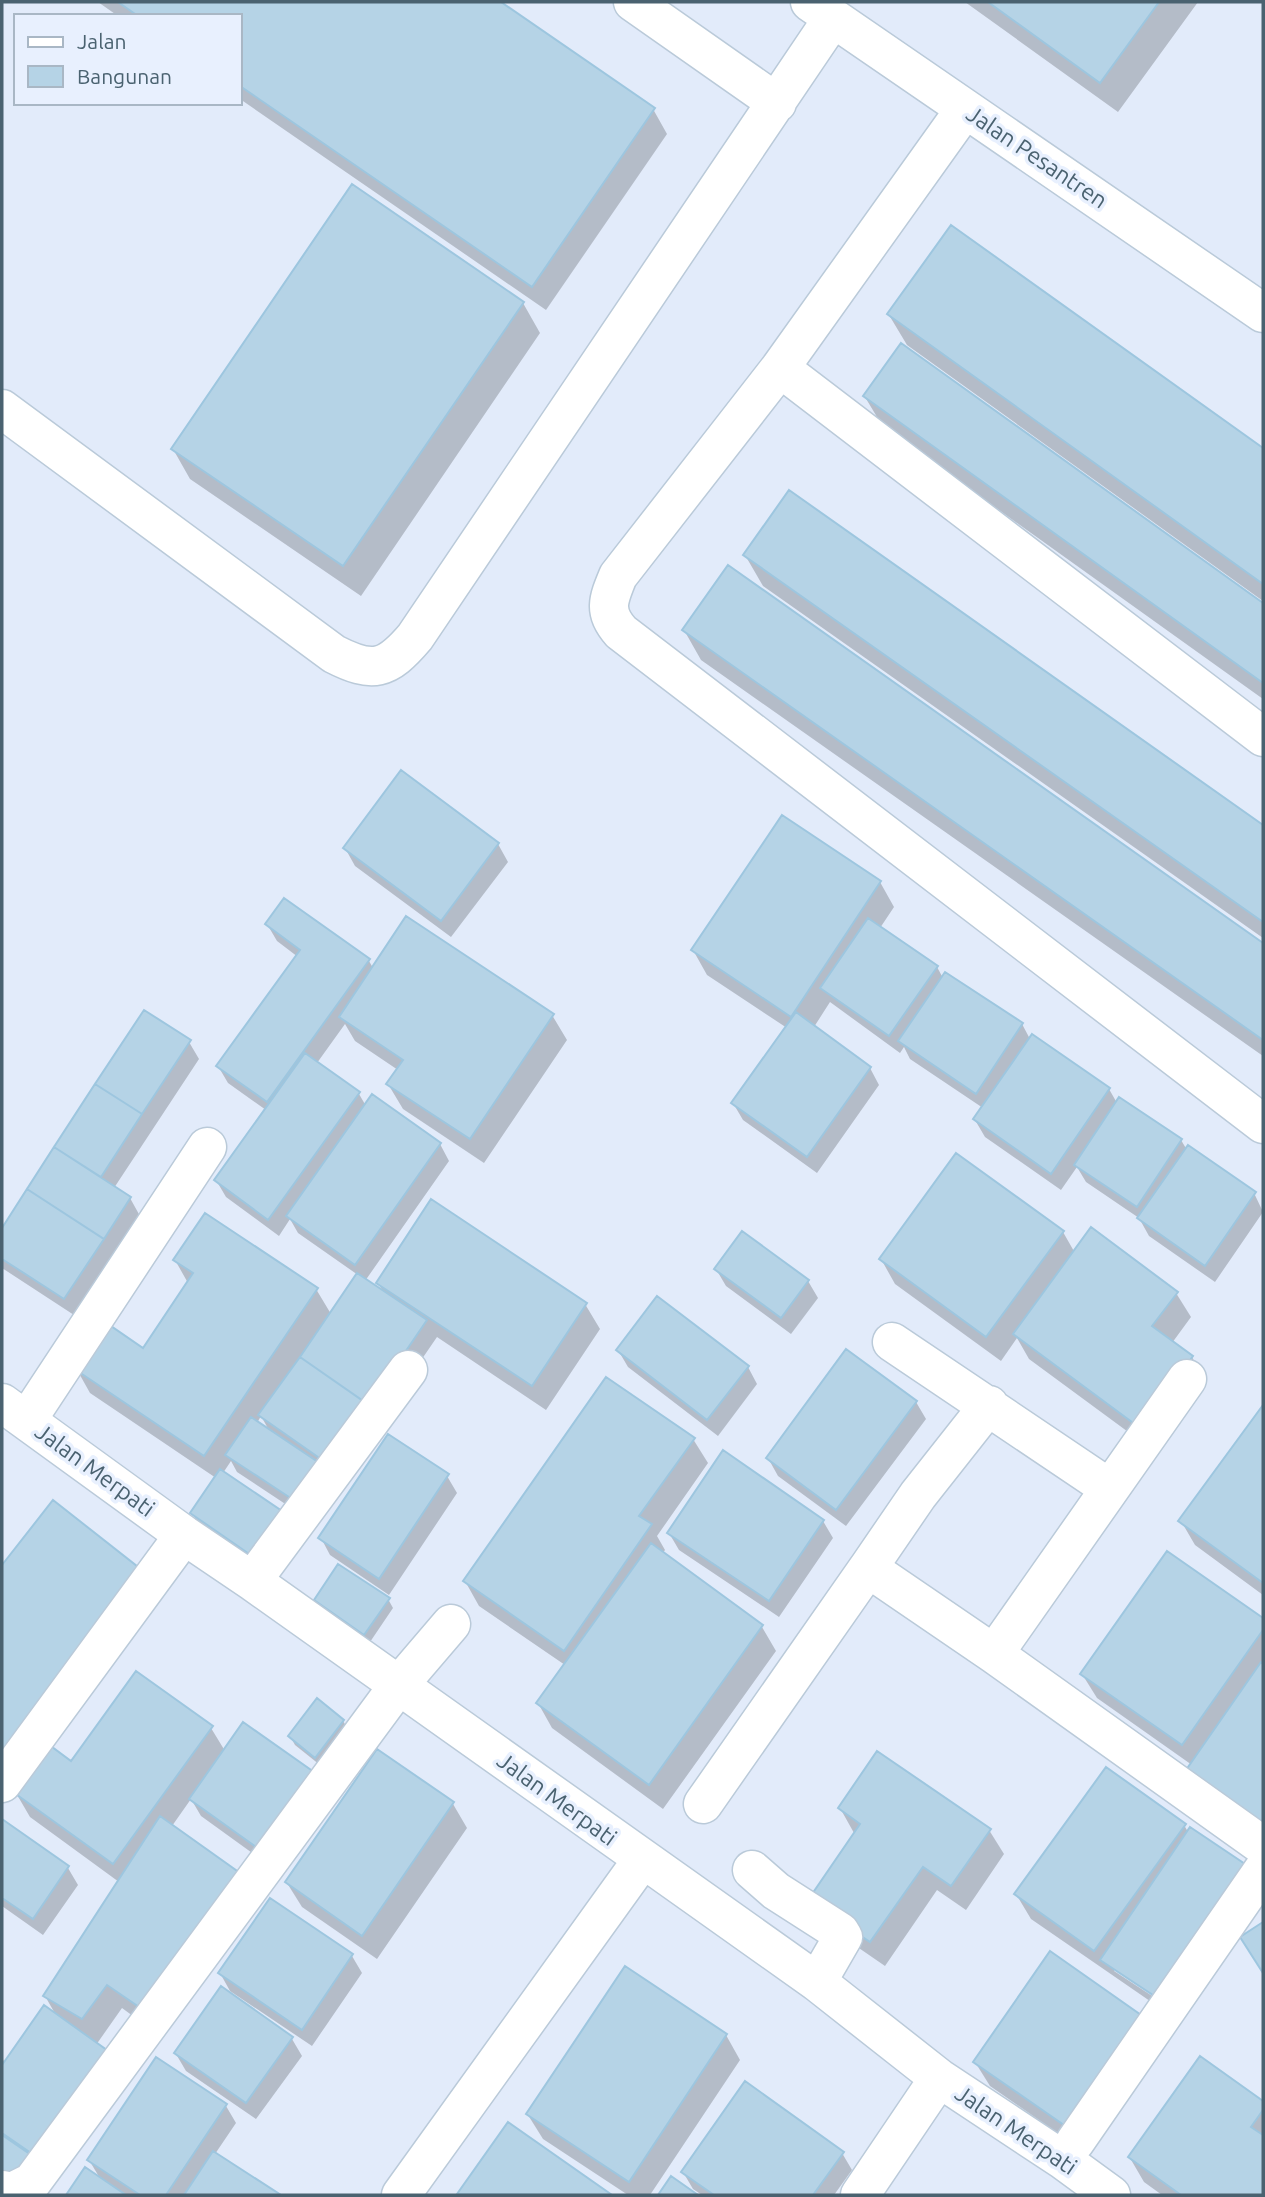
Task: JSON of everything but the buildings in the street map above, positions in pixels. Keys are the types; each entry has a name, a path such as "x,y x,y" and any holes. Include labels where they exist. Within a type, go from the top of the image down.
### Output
{"street":[{"path":"633,2 777,103"},
{"path":"2,409 334,654 351,663 369,667 383,665 399,656 415,637 777,103 822,10"},
{"name":"Jalan Pesantren","path":"822,10 1263,313"},
{"path":"965,108 780,368 618,576 607,610 612,622 621,632 1263,1124"},
{"path":"780,368 1263,737"},
{"path":"14,1412 207,1147"},
{"path":"892,1342 1109,1488"},
{"path":"252,1581 408,1370"},
{"path":"994,1654 1186,1379"},
{"path":"703,1804 918,1495 989,1405"},
{"name":"Jalan Merpati","path":"14,1412 817,1982 939,2078 1063,2160 1110,2195"},
{"path":"2,1783 184,1535"},
{"path":"868,1568 936,1617 994,1654 1263,1846"},
{"path":"2,2190 12,2192 32,2182 398,1686 451,1624"},
{"path":"401,2195 642,1860"},
{"path":"752,1870 776,1891 840,1932 843,1941 817,1982"},
{"path":"1075,2142 1263,1870"},
{"path":"860,2195 939,2078"}]}
